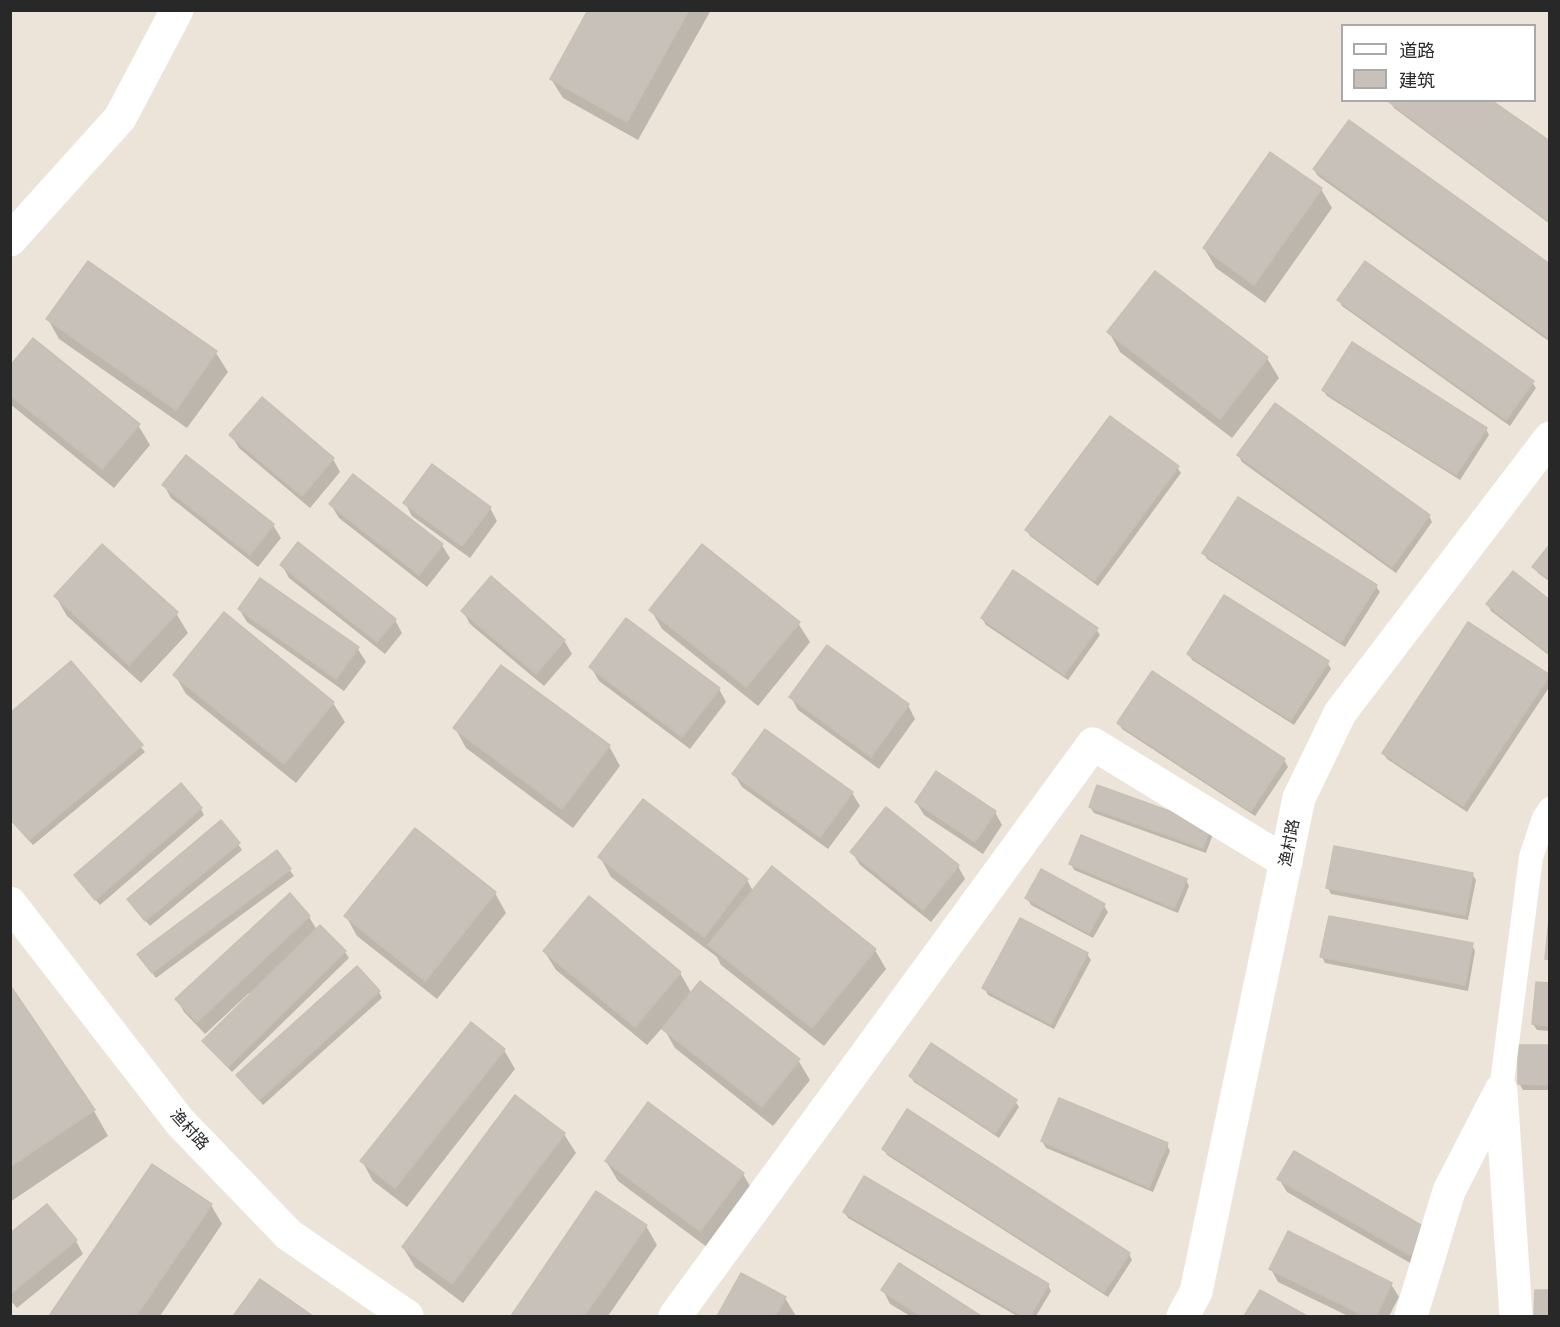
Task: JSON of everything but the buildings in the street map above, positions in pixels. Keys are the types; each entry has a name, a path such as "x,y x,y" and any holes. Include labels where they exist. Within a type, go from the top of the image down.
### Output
{"street":[{"path":"10,240 120,118 177,10"},
{"name":"渔村路","path":"1183,1317 1196,1292 1299,798 1340,713 1550,438"},
{"path":"675,1317 1093,744 1286,862"},
{"name":"渔村路","path":"10,903 180,1122 273,1219 289,1235 407,1317"},
{"path":"1411,1317 1449,1191 1501,1090"},
{"path":"1501,1090 1516,1317"}],"lane":[{"path":"1501,1090 1531,857 1544,818 1550,809"}]}
